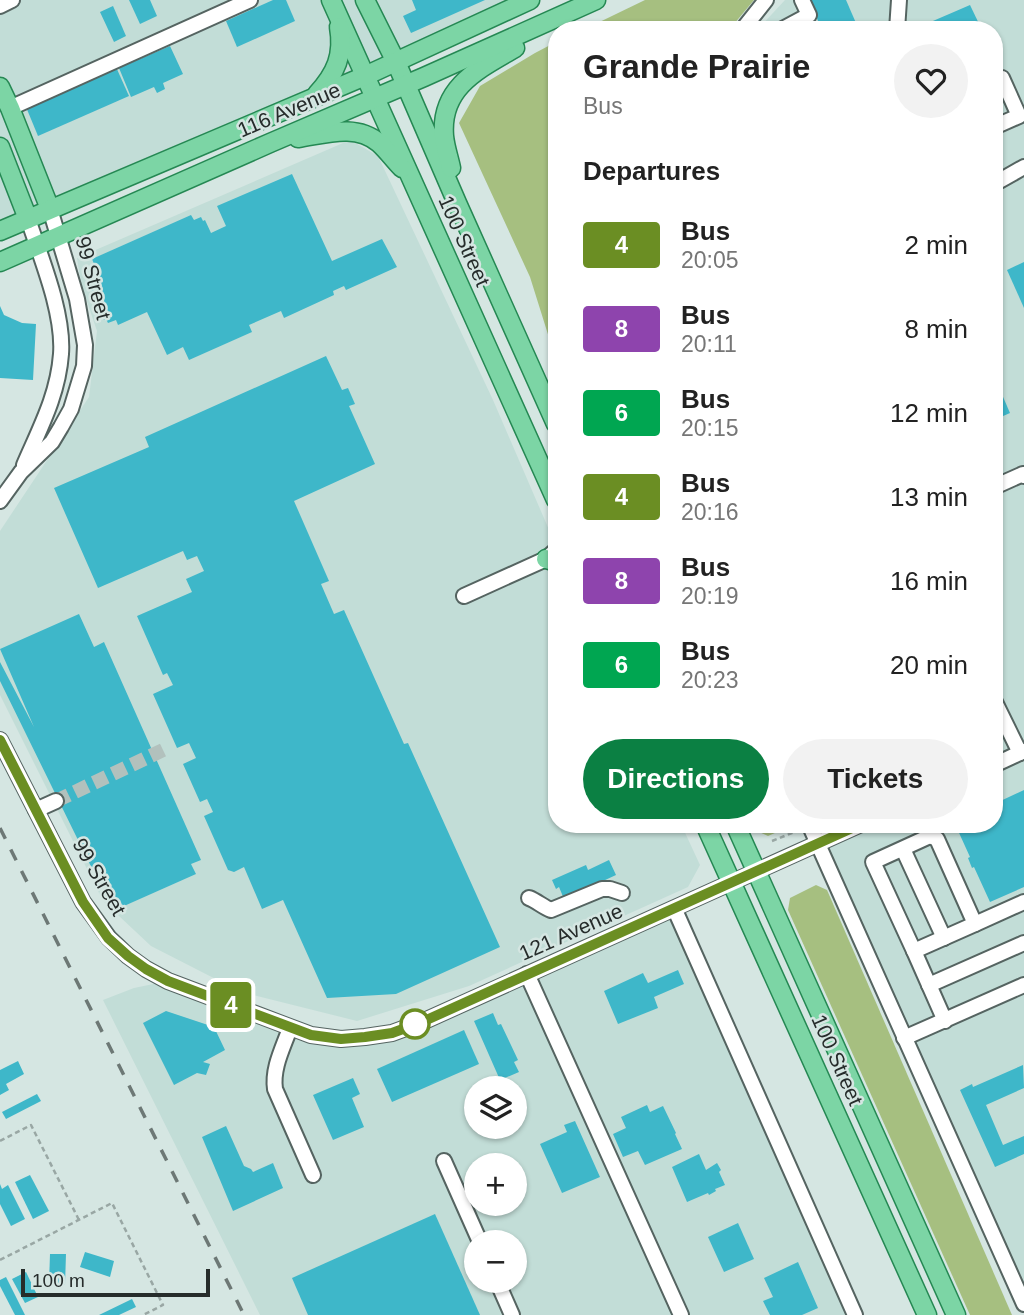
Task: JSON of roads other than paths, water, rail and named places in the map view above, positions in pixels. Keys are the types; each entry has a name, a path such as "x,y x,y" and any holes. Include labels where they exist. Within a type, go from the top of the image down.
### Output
{"main road":[{"name":"100 Street","path":"365,0 396,62 548,406"},
{"name":"116 Avenue","path":"0,231 365,76 530,0"},
{"name":"116 Avenue","path":"551,21 596,0"},
{"name":"100 Street","path":"333,5 548,482"},
{"path":"314,98 336,67 340,52 340,33 333,5"},
{"path":"554,21 558,18"},
{"name":"116 Avenue","path":"0,262 548,22"},
{"path":"457,203 444,136 451,100 467,77 548,25"},
{"name":"99 Street","path":"0,87 50,209"},
{"path":"270,143 342,131 360,132 379,143 411,177"},
{"name":"99 Street","path":"0,147 28,219"},
{"path":"530,441 548,467"},
{"name":"100 Street","path":"709,833 928,1315"},
{"name":"100 Street","path":"738,833 956,1315"}],"street":[{"path":"0,6 12,0"},
{"path":"10,107 250,0"},
{"path":"748,21 766,0"},
{"path":"798,21 809,15 802,0"},
{"path":"898,21 899,0"},
{"path":"753,14 756,21"},
{"path":"1003,80 1019,116 1003,123"},
{"path":"1003,179 1024,167"},
{"name":"99 Street","path":"0,501 21,472 52,442 71,409 84,366 83,325 50,209"},
{"name":"99 Street","path":"21,472 45,420 61,353 55,306 28,219"},
{"path":"1003,483 1024,475"},
{"path":"464,596 548,559"},
{"path":"1003,717 1022,752 1003,761"},
{"name":"99 Street","path":"0,740 83,902 108,938 128,956 168,981 290,1028"},
{"path":"36,810 56,801"},
{"path":"809,833 817,844 1024,1304"},
{"name":"121 Avenue","path":"290,1028 311,1035 341,1039 392,1033 675,910 841,833"},
{"path":"923,833 903,849 873,862 945,1020"},
{"path":"930,833 937,839 975,924"},
{"path":"903,849 944,938"},
{"path":"529,898 551,910 602,889 622,894"},
{"path":"914,951 1024,902"},
{"path":"675,910 855,1315"},
{"path":"929,985 1024,943"},
{"path":"527,975 681,1315"},
{"path":"904,1038 1024,985"},
{"path":"290,1028 275,1069 275,1089 313,1175"},
{"path":"444,1161 475,1230"},
{"path":"502,1293 512,1315"}],"tunnel":[{"path":"56,801 163,750"}],"railway":[{"path":"0,828 244,1315"}]}
